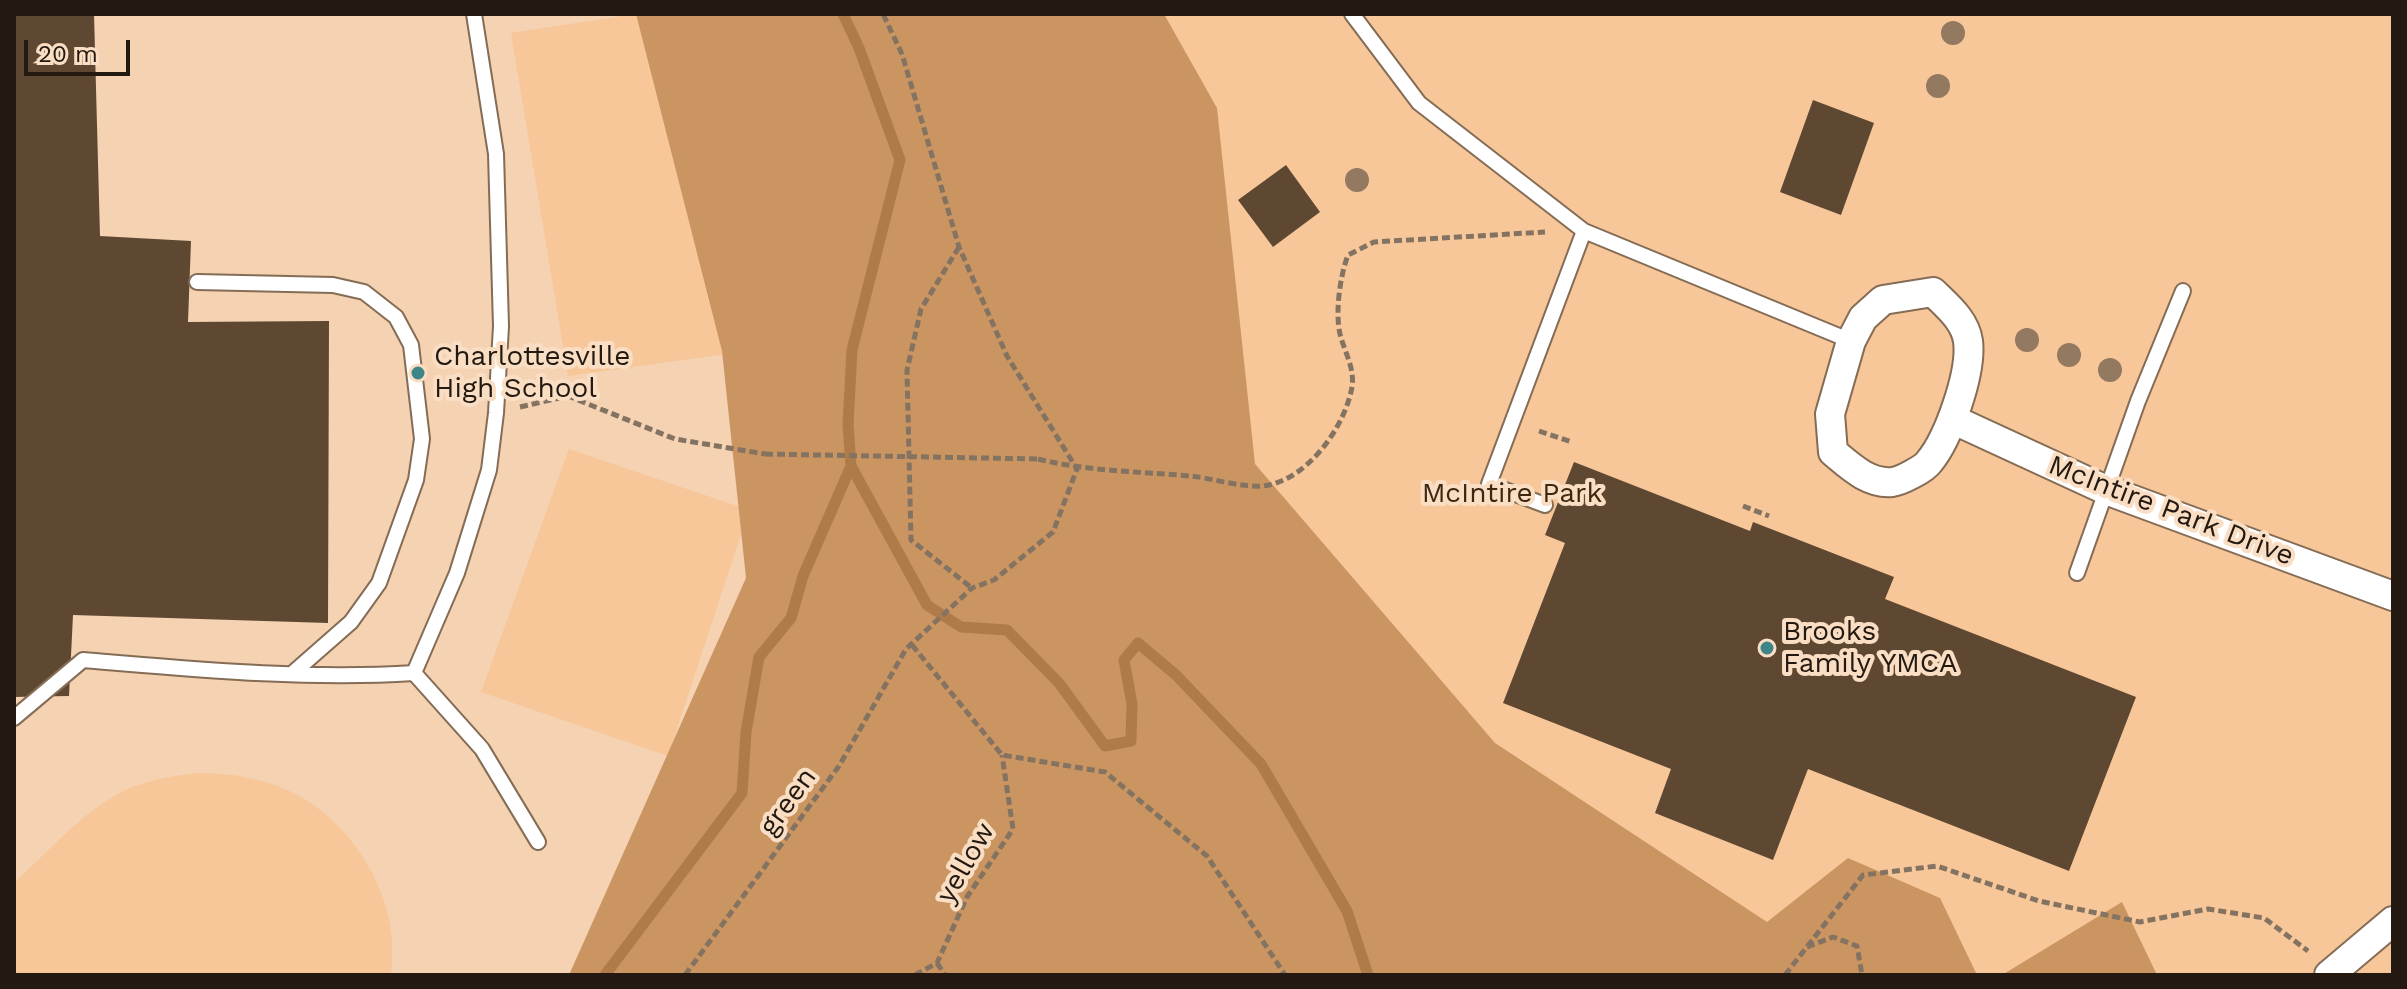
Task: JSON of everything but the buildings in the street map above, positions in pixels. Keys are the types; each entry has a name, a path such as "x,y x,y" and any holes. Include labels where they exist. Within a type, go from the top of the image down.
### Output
{"street":[{"path":"1933,292 1955,313 1968,339 1968,372 1952,419 1928,464 1893,482 1864,477 1833,452 1830,414 1851,341 1863,318 1883,300 1933,292"},
{"name":"McIntire Park Drive","path":"1952,419 2106,490 2393,596"},
{"path":"2323,967 2393,921"}],"lane":[{"path":"414,673 462,559 489,470 496,413 501,326 496,154 474,14"},
{"path":"1352,14 1419,103 1584,231 1851,341"},
{"path":"1545,505 1489,484 1584,231"},
{"path":"197,282 333,285 364,292 396,317 411,345 422,439 416,480 379,583 351,622 294,672"},
{"path":"2077,573 2138,401 2183,291"},
{"path":"14,718 83,660 353,677 414,673"},
{"path":"414,673 482,749 538,842"}],"path":[{"path":"883,14 902,54 959,247 1007,356 1077,469"},
{"path":"496,413 568,396 675,439 765,454 1038,459 1077,469 1192,476 1262,486 1280,480 1303,466 1324,448 1347,405 1353,383 1349,356 1339,332 1340,276 1348,255 1374,242 1478,234 1584,231"},
{"path":"959,247 921,309 907,370 911,540 972,588"},
{"path":"1539,431 1572,442"},
{"name":"green","path":"685,975 839,766 906,649 972,588 994,580 1053,532 1077,469"},
{"path":"1743,506 1769,516"},
{"path":"912,645 1002,755 1105,772 1207,856 1285,975"},
{"name":"yellow","path":"937,963 967,897 1013,829 1002,755"},
{"path":"1785,975 1863,875 1937,866 2039,901 2140,922 2208,909 2264,918 2323,967"},
{"path":"1806,948 1833,937 1857,946 1862,975"},
{"path":"915,975 937,963 945,975"}],"shaded area":[{"name":"Charlottesville High School","path":"14,14 714,14 929,733 607,975 14,975"},
{"path":"636,14 1164,14 1217,108 1255,464 1495,743 1767,922 1848,858 1940,898 1977,975 569,975 746,578 722,351"},
{"path":"2122,902 2157,975 2002,975"}],"green space":[{"path":"635,14 696,14 756,350 568,376 511,33"},
{"name":"McIntire Park","path":"741,14 2393,14 2393,975 630,975 909,727"},
{"path":"569,449 749,510 668,756 481,692"},
{"path":"198,773 224,774 271,784 293,793 332,819 364,859 379,887 391,929 391,975 14,975 14,883 75,826 114,796 144,783"}],"waterway":[{"path":"843,14 859,48 900,160 852,350 848,425 851,466 927,605 961,627 1007,630 1059,683 1105,746 1131,741 1132,704 1124,660 1138,643 1176,675 1261,764 1347,911 1368,975"},
{"path":"605,975 742,793 746,732 759,657 791,618 803,576 851,466"}],"place":[{"name":"Charlottesville High School","path":"418,373"},
{"name":"Brooks Family YMCA","path":"1767,648"}]}
